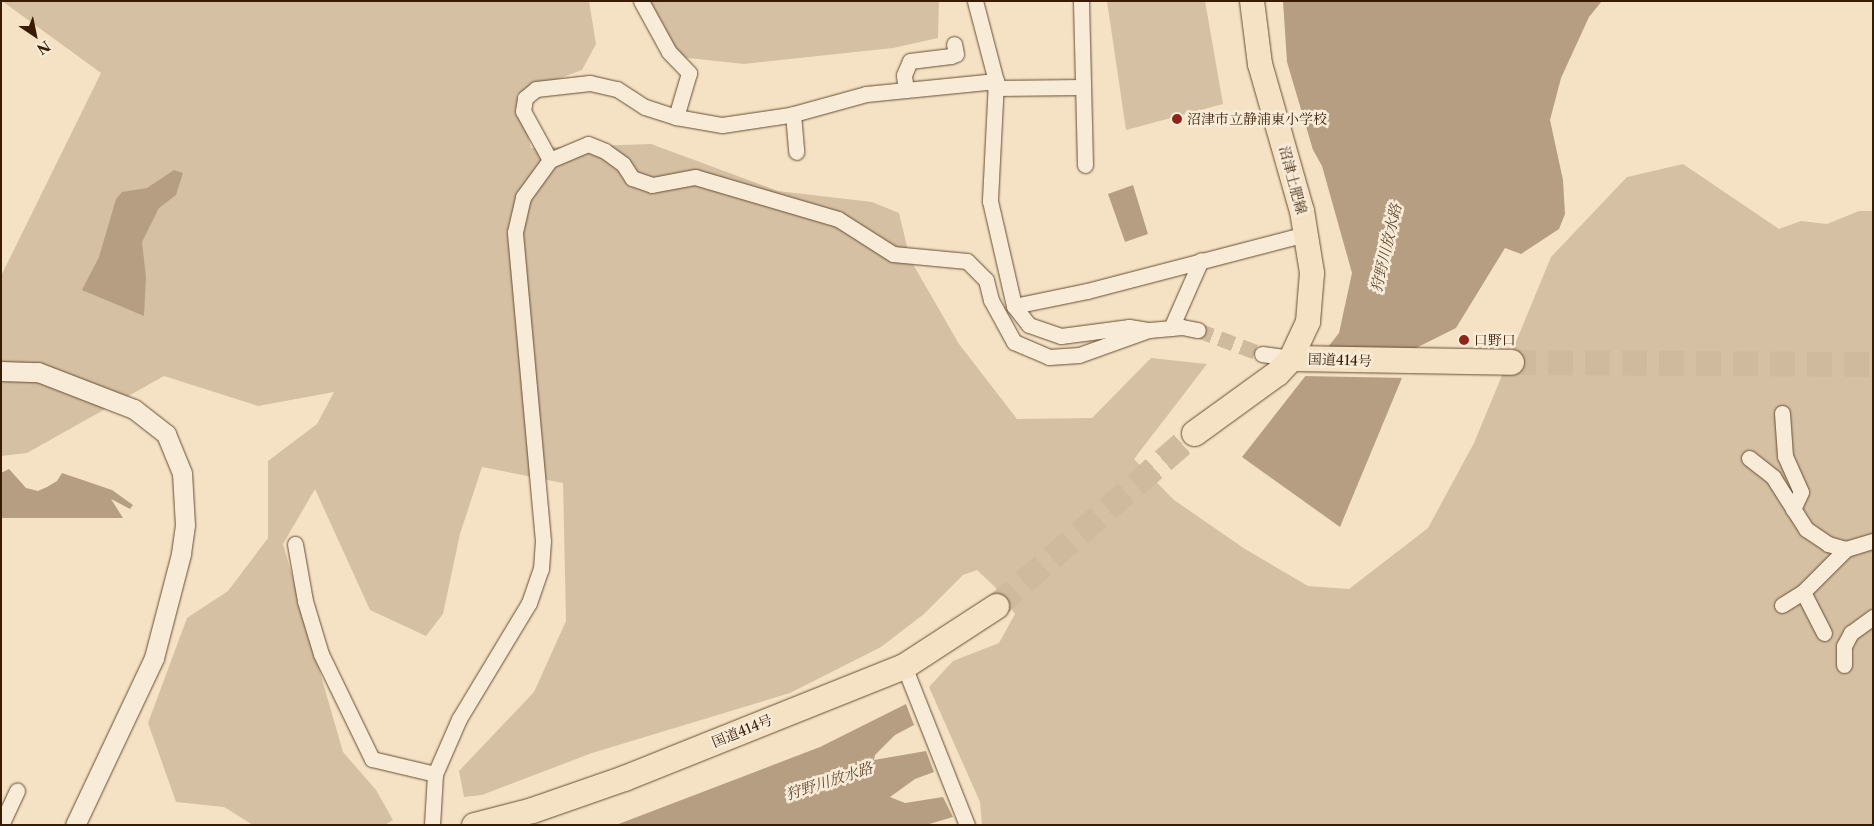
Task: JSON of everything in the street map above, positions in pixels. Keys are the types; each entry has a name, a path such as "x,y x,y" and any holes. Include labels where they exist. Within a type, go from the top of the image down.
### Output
{"highway":[{"name":"国道414号","path":"1194,433 1278,373 1301,359 1511,362"},
{"name":"国道414号","path":"474,825 532,810 624,778 904,666 996,606"}],"main road":[{"name":"沼津土肥線","path":"1252,1 1260,64 1306,234 1312,273 1312,300 1301,359"}],"street":[{"path":"641,1 677,65 689,73 676,117"},
{"path":"975,1 996,84 990,201 1014,306 1029,325 1061,336 1129,327 1149,330 1171,328 1198,330"},
{"path":"1081,1 1085,165"},
{"path":"906,90 904,75 910,61 951,56 956,54 954,44"},
{"path":"550,160 523,110 525,98 536,89 590,83 618,89 645,107 676,117 722,125 793,114 866,94 996,84 1083,87"},
{"path":"793,114 796,152"},
{"path":"432,825 435,774 459,719 530,602 541,569 543,541 515,232 523,197 550,160 588,144 605,151 623,164 632,178 652,186 695,177 838,219 893,254 967,261 986,280 991,300 1014,342 1049,357 1079,355 1149,330"},
{"path":"1014,306 1087,291 1306,234"},
{"path":"1171,328 1201,260"},
{"path":"1262,354 1301,359"},
{"path":"1,371 38,372 134,409 166,434 182,473 185,525 181,554 154,658 74,825"},
{"path":"1782,413 1782,444 1801,492 1793,509"},
{"path":"1749,458 1768,471 1806,529 1817,538 1846,549"},
{"path":"1782,605 1803,592 1846,549 1873,541"},
{"path":"294,544 305,601 321,654 372,759 435,774"},
{"path":"1803,592 1824,633"},
{"path":"1844,665 1844,646 1851,633 1873,617"},
{"path":"904,666 967,825"},
{"path":"1,825 17,791"}],"shaded area":[{"path":"2,1 589,1 596,44 582,70 517,94 531,148 651,144 778,191 872,202 899,213 910,259 959,344 1017,419 1092,418 1151,358 1207,364 1134,459 1174,500 1245,549 1308,586 1349,589 1428,528 1474,443 1551,257 1627,177 1683,164 1779,229 1801,221 1827,224 1859,211 1873,211 1873,825 982,825 980,802 929,687 953,661 999,643 1015,614 995,587 977,570 963,575 924,614 881,647 790,693 592,753 482,795 464,797 459,771 534,692 566,621 563,483 482,467 460,534 443,614 426,636 370,610 315,489 283,544 343,752 376,790 393,820 385,825 253,825 224,807 176,802 148,723 187,618 228,591 268,538 268,461 317,424 334,392 258,406 164,376 27,453 1,456 1,276 101,73"},
{"path":"649,1 939,1 938,38 893,48 744,64 679,57"},
{"path":"1107,1 1205,1 1223,104 1126,130"}],"water":[{"name":"狩野川放水路","path":"1283,1 1602,1 1589,17 1561,78 1550,120 1563,180 1565,214 1559,229 1521,254 1505,248 1456,328 1414,349 1340,527 1242,457 1339,333 1352,273 1322,166 1313,150 1287,62"},
{"path":"174,170 183,173 176,195 159,208 142,242 146,277 144,316 82,290 99,257 116,199 122,192 147,188"},
{"path":"1133,185 1148,234 1125,242 1108,194"},
{"path":"9,469 26,488 38,491 57,481 62,473 112,490 133,505 130,509 111,499 123,518 1,518 1,473"},
{"name":"狩野川放水路","path":"906,704 914,725 895,735 875,755 874,760 926,751 934,772 915,779 890,797 905,803 943,797 953,817 926,825 616,825 820,747"}],"pier":[{"path":"1326,347 1416,352 1407,378 1302,376"}],"tunnel":[{"path":"1198,330 1262,354"},
{"path":"1511,362 1873,364"},
{"path":"996,606 1194,433"}],"place":[{"name":"沼津市立静浦東小学校","path":"1177,119"},
{"name":"口野口","path":"1464,340"}]}
